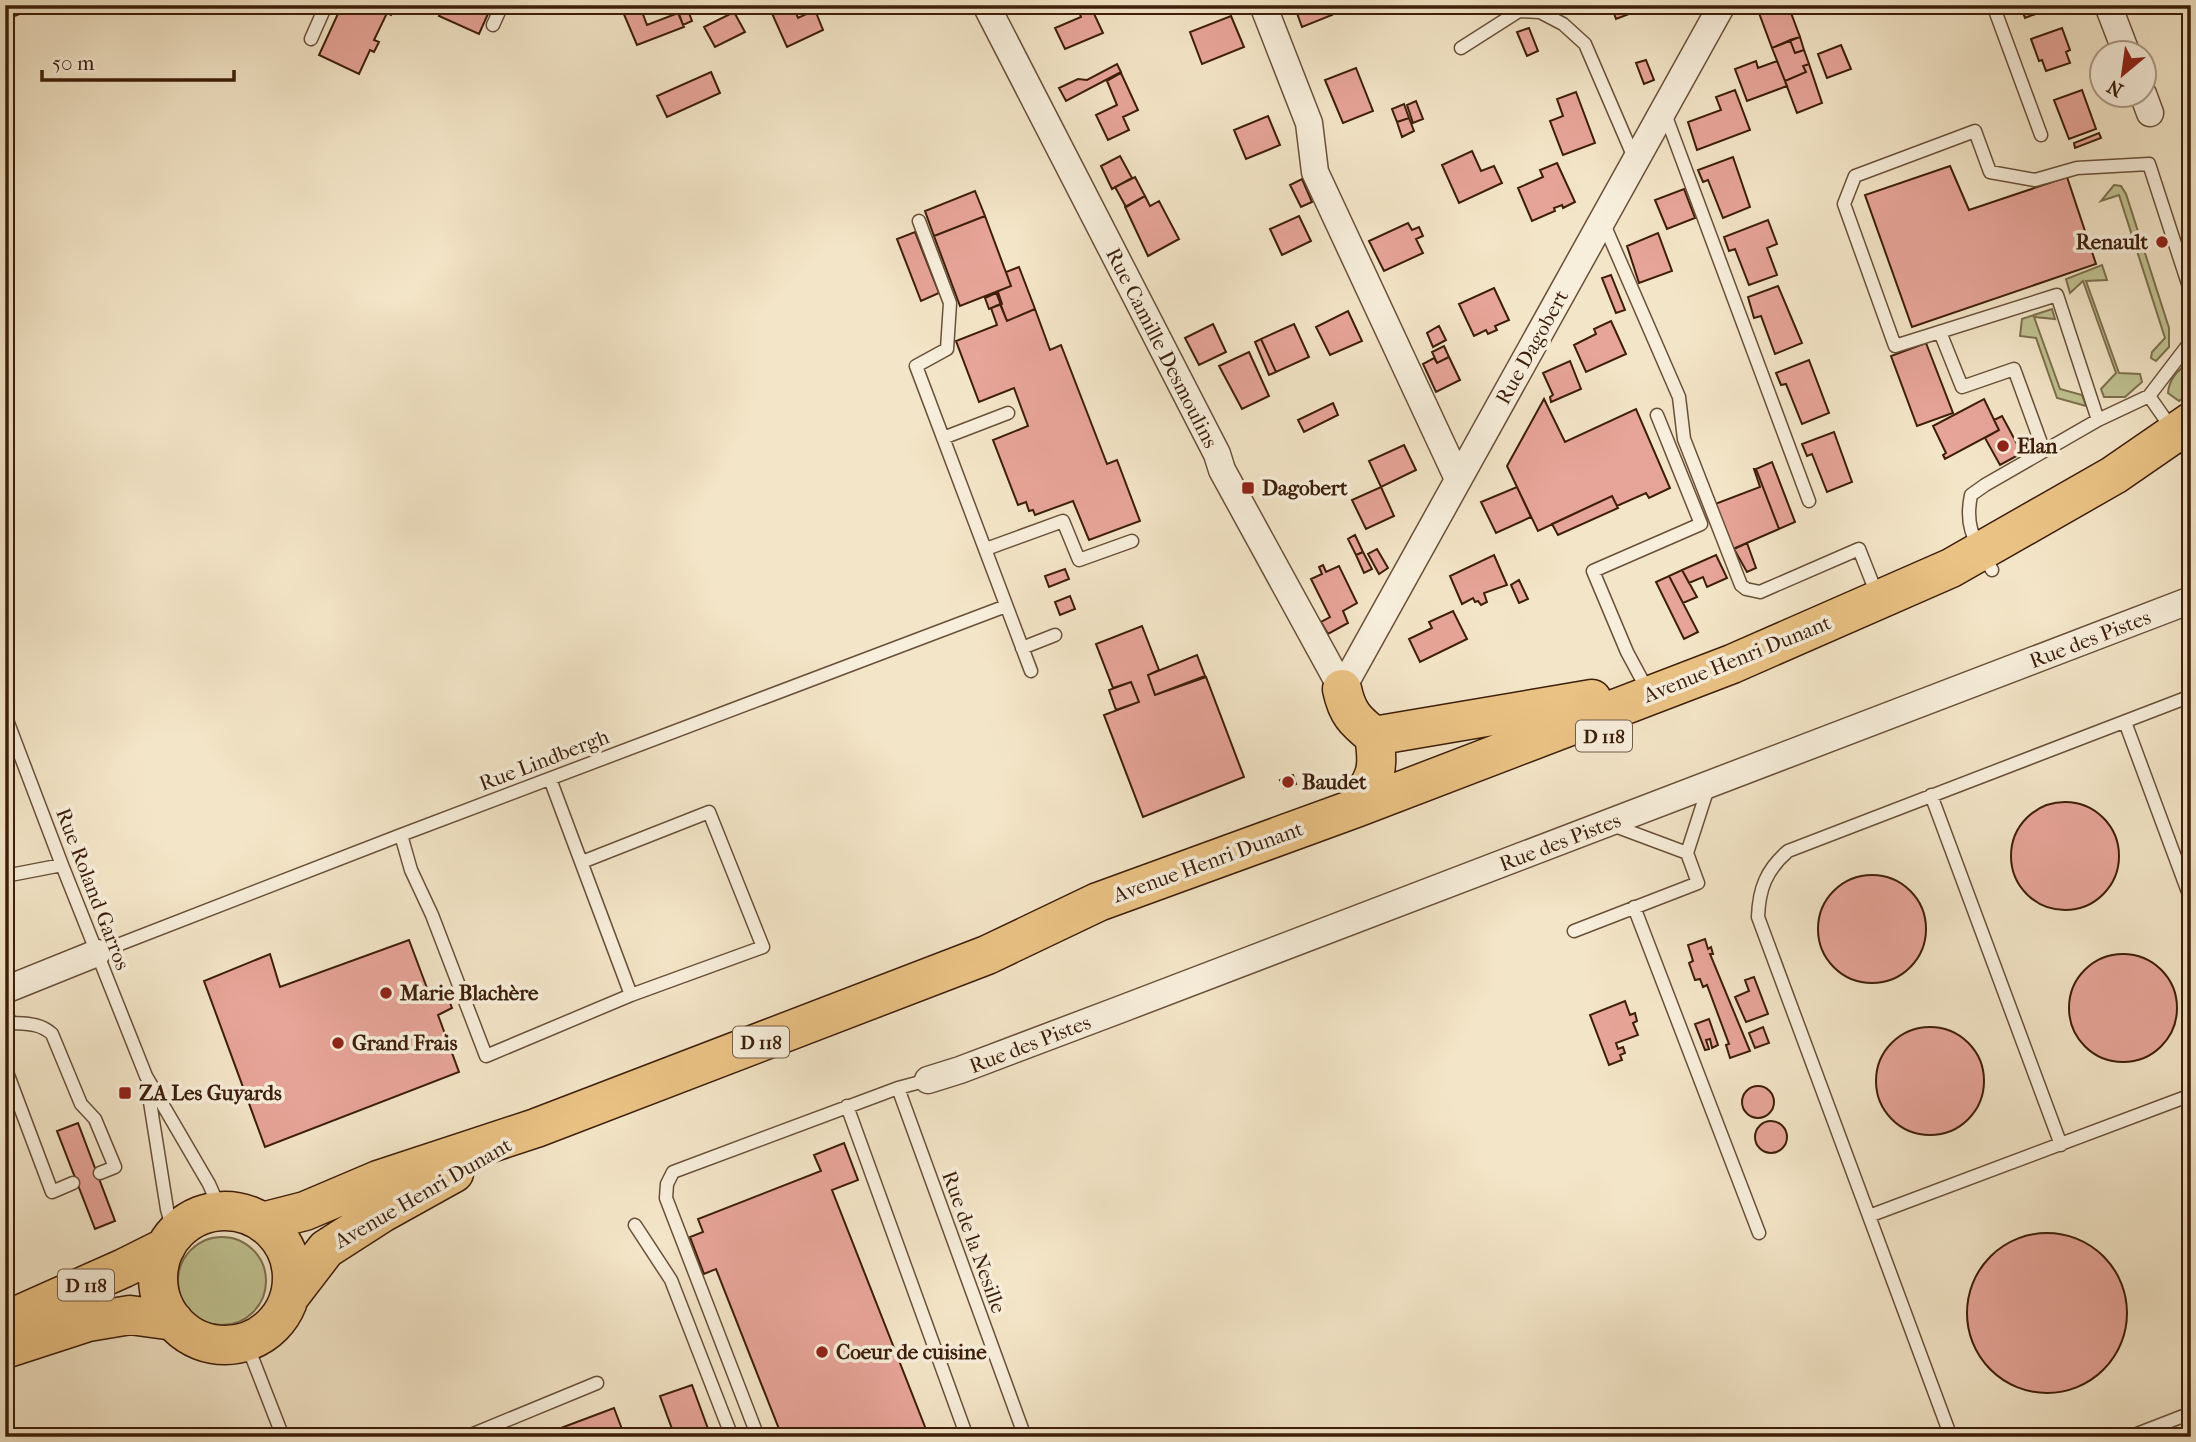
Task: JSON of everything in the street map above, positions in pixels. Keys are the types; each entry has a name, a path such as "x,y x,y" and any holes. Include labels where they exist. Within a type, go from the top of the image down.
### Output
{"main road":[{"name":"Avenue Henri Dunant","path":"987,955 1109,921 1685,706 1853,638 1986,561 2114,475 2186,439"},
{"name":"Avenue Henri Dunant","path":"261,1222 306,1211 379,1180 536,1128 987,955 1098,902 1356,808 1732,664 1879,600 1986,561"},
{"path":"1342,689 1345,706 1357,722 1374,736 1378,758 1376,773 1356,808"},
{"path":"1374,736 1612,695 1650,694"},
{"name":"Avenue Henri Dunant","path":"290,1296 326,1249 382,1213 536,1128"},
{"path":"221,1211 242,1213 261,1222 280,1239 289,1256 292,1275 290,1296 278,1319 265,1332 246,1342 222,1345 201,1340 188,1333 174,1321 164,1304 159,1285 160,1265 170,1241 187,1223 203,1214 221,1211"},
{"name":"D 118","path":"5,1321 124,1268 170,1241"},
{"name":"D 118","path":"5,1349 88,1322 130,1315 174,1321"}],"street":[{"name":"Rue Camille Desmoulins","path":"986,5 1217,454 1226,478 1342,689"},
{"path":"1262,5 1310,122 1315,172 1458,479"},
{"name":"Rue Dagobert","path":"1342,689 1722,5"},
{"path":"2108,5 2121,38"},
{"name":"Rue des Pistes","path":"928,1080 1004,1054 2191,600"},
{"path":"5,990 97,953"}],"lane":[{"path":"311,39 326,5"},
{"path":"492,25 502,5"},
{"path":"1993,5 2042,135"},
{"path":"1461,48 1519,11 1540,12 1563,24 1585,44 1635,161"},
{"path":"1664,110 1810,500"},
{"path":"2098,420 2057,295 1895,346 1844,204 1855,176 1975,131 1990,172 2035,180 2077,168 2148,164 2191,293"},
{"path":"919,221 950,303 947,349 916,366 1031,671"},
{"path":"1602,221 1679,397 1684,439 1741,585 1760,592 1859,549 1879,600"},
{"path":"1940,332 1962,387 2014,369 2044,451"},
{"path":"1986,561 1969,529 1968,508 1971,495 2098,420 2149,396 2191,341"},
{"path":"2149,396 2186,439"},
{"path":"943,438 1008,413"},
{"path":"1650,694 1628,652 1593,571 1701,524 1657,415"},
{"path":"985,549 1063,521 1079,560 1132,541"},
{"name":"Rue Lindbergh","path":"97,953 401,835 1006,607"},
{"path":"1022,648 1055,635"},
{"path":"1951,1437 1758,917 1759,895 1768,873 1788,851 2191,696"},
{"name":"Rue Roland Garros","path":"5,715 146,1076 209,1184 221,1211"},
{"path":"2124,722 2191,900"},
{"path":"550,779 609,930 631,995"},
{"path":"1574,931 1698,883 1687,853 1709,785"},
{"path":"1931,795 2061,1145"},
{"path":"401,835 411,870 432,915 486,1056 631,995 763,947 709,812 582,862"},
{"path":"1608,824 1687,853"},
{"path":"5,876 62,865"},
{"path":"1634,907 1759,1234"},
{"path":"5,1011 11,1023 33,1024 44,1027 52,1034 81,1104 95,1119 115,1167 100,1173"},
{"path":"5,1067 52,1192 73,1183"},
{"name":"Rue Roland Garros","path":"146,1076 170,1241"},
{"path":"758,1437 666,1198 667,1184 673,1172 847,1106 928,1080"},
{"name":"Rue de la Nesille","path":"898,1088 1025,1437"},
{"path":"1870,1216 2191,1095"},
{"path":"847,1106 967,1437"},
{"path":"635,1225 671,1280 732,1437"},
{"path":"246,1342 283,1437"},
{"path":"466,1437 597,1383"},
{"path":"2129,1437 2191,1413"},
{"path":"64,1437 90,1437"}],"green space":[{"path":"2114,185 2121,186 2126,194 2169,328 2169,347 2156,361 2151,358 2152,352 2165,338 2119,195 2101,201"},
{"path":"2102,265 2107,280 2086,281 2119,373 2140,374 2142,382 2125,397 2104,397 2101,389 2116,373 2083,281 2070,293 2066,279"},
{"path":"2052,309 2055,319 2034,317 2060,389 2082,395 2086,406 2057,398 2036,338 2020,336 2022,319"},
{"path":"2191,362 2191,392 2179,401 2168,393 2170,383 2178,371"},
{"path":"222,1237 239,1241 253,1250 262,1264 266,1281 262,1298 253,1312 239,1321 222,1325 205,1321 191,1312 182,1298 178,1281 182,1264 191,1250 205,1241"}],"building":[{"path":"5,5 41,5 10,18"},
{"path":"342,5 396,5 391,15 387,13 374,40 379,42 374,52 370,50 359,74 319,55"},
{"path":"444,5 492,5 479,34 439,16"},
{"path":"620,5 646,5 641,9 647,25 678,13 684,27 637,45"},
{"path":"686,5 692,21 683,25 677,8"},
{"path":"778,5 793,5 798,18 815,10 823,30 787,47 770,9"},
{"path":"1090,5 1103,33 1065,49 1055,28 1081,17 1077,7"},
{"path":"1294,5 1328,5 1332,15 1302,27"},
{"path":"1611,5 1644,5 1645,8 1616,19"},
{"path":"1756,5 1788,5 1800,37 1772,48"},
{"path":"2020,5 2049,5 2051,8 2025,18"},
{"path":"734,12 745,32 715,47 704,27"},
{"path":"1231,16 1244,47 1202,64 1190,32"},
{"path":"1529,28 1538,51 1527,56 1517,32"},
{"path":"2062,28 2070,50 2066,52 2070,63 2046,71 2031,39"},
{"path":"1800,37 1804,50 1795,53 1790,40"},
{"path":"1790,40 1795,53 1804,50 1809,64 1803,66 1806,72 1785,81 1772,48"},
{"path":"1841,45 1851,69 1827,78 1818,54"},
{"path":"1646,60 1654,80 1644,84 1636,63"},
{"path":"1756,61 1758,68 1777,61 1787,86 1747,101 1735,69"},
{"path":"1117,64 1121,72 1066,101 1059,88 1078,79 1087,80"},
{"path":"1809,64 1822,103 1797,113 1785,81 1806,72 1803,66"},
{"path":"1356,68 1373,111 1343,123 1325,80"},
{"path":"711,72 720,93 667,117 657,96"},
{"path":"1121,73 1138,110 1123,117 1129,130 1108,140 1096,115 1117,105 1107,81"},
{"path":"1735,90 1750,130 1697,150 1688,122 1721,110 1716,97"},
{"path":"2082,90 2096,129 2069,139 2054,100"},
{"path":"1576,92 1595,143 1563,155 1550,121 1563,116 1557,99"},
{"path":"1416,101 1423,119 1413,123 1407,105"},
{"path":"1404,104 1409,118 1397,122 1392,109"},
{"path":"1268,116 1280,145 1246,159 1234,130"},
{"path":"1409,118 1414,131 1402,137 1397,122"},
{"path":"2099,133 2101,138 2075,148 2074,143"},
{"path":"1472,151 1481,171 1494,166 1502,183 1459,203 1442,165"},
{"path":"1120,156 1132,178 1112,189 1101,166"},
{"path":"1733,157 1750,207 1723,218 1708,180 1703,182 1698,170"},
{"path":"1557,163 1575,202 1563,208 1562,205 1554,208 1555,211 1532,221 1518,188 1543,177 1540,170"},
{"path":"1950,166 1969,210 2067,177 2096,264 1912,327 1865,195"},
{"path":"1135,177 1145,196 1126,207 1115,187"},
{"path":"1302,179 1312,202 1301,207 1290,185"},
{"path":"1684,189 1695,218 1667,229 1655,200"},
{"path":"975,191 985,216 934,236 925,211"},
{"path":"1145,196 1150,206 1159,201 1179,239 1148,256 1125,207"},
{"path":"985,216 1011,286 960,306 934,236"},
{"path":"1299,216 1311,241 1282,255 1270,229"},
{"path":"1768,220 1777,244 1767,248 1777,275 1749,285 1735,249 1729,251 1724,237"},
{"path":"1408,223 1412,230 1419,227 1423,236 1416,239 1423,253 1384,271 1369,241"},
{"path":"915,232 939,293 921,301 897,239"},
{"path":"1658,233 1672,271 1639,283 1627,246"},
{"path":"1019,267 1035,309 1007,321 996,292 1011,286 1006,272"},
{"path":"1611,275 1625,310 1616,313 1602,278"},
{"path":"1778,286 1802,343 1775,354 1761,316 1754,318 1748,297"},
{"path":"1494,288 1509,320 1495,326 1497,330 1488,334 1486,330 1474,336 1459,304"},
{"path":"998,292 1002,304 989,309 985,298"},
{"path":"1000,304 1007,321 1035,309 1050,350 1061,345 1107,464 1117,460 1140,521 1089,540 1073,501 1035,515 1033,510 1029,511 1026,502 1018,505 993,440 1028,426 1014,388 979,402 956,341 997,325 991,308"},
{"path":"1348,311 1362,341 1330,355 1316,327"},
{"path":"1611,321 1626,354 1586,372 1574,345 1596,334 1594,329"},
{"path":"1213,324 1226,352 1199,365 1185,338"},
{"path":"1294,324 1309,357 1276,372 1261,339"},
{"path":"1439,326 1446,340 1433,347 1427,333"},
{"path":"1261,339 1276,372 1269,375 1255,342"},
{"path":"1926,343 1953,413 1917,426 1891,356"},
{"path":"1444,346 1449,357 1437,363 1432,352"},
{"path":"1249,352 1269,396 1242,409 1219,366"},
{"path":"1449,357 1460,380 1436,392 1423,364 1434,358 1437,363"},
{"path":"1809,360 1829,413 1802,424 1786,384 1781,385 1776,373"},
{"path":"1570,361 1581,389 1551,402 1550,397 1553,395 1543,373"},
{"path":"1544,399 1565,442 1636,409 1670,488 1649,498 1646,493 1617,506 1612,496 1538,531 1507,466"},
{"path":"1984,399 1999,430 1945,459 1943,455 1946,453 1933,426"},
{"path":"1333,403 1338,415 1304,432 1298,420"},
{"path":"2002,416 2022,453 2000,465 1985,438 1999,430 1994,420"},
{"path":"1834,432 1852,482 1827,492 1812,454 1807,456 1802,444"},
{"path":"1404,445 1416,470 1381,487 1369,461"},
{"path":"1772,462 1795,522 1779,529 1756,469"},
{"path":"1754,469 1779,529 1733,549 1715,504 1760,487"},
{"path":"1381,487 1394,516 1366,529 1352,500"},
{"path":"1517,487 1531,517 1496,533 1481,502"},
{"path":"1612,496 1618,508 1558,535 1552,524"},
{"path":"1355,535 1363,552 1356,555 1348,539"},
{"path":"1747,543 1756,568 1747,572 1734,549"},
{"path":"1377,549 1388,568 1379,574 1368,554"},
{"path":"1363,552 1372,569 1364,573 1356,555"},
{"path":"1494,555 1507,585 1484,593 1487,602 1481,605 1473,598 1462,604 1450,576"},
{"path":"1716,555 1727,578 1707,587 1703,577 1689,583 1682,570"},
{"path":"1323,565 1326,572 1339,566 1357,603 1343,611 1348,623 1328,634 1321,622 1330,617 1311,579 1322,574 1319,567"},
{"path":"1065,569 1069,579 1049,587 1045,576"},
{"path":"1682,570 1697,597 1683,603 1669,576"},
{"path":"1669,576 1698,632 1684,639 1656,582"},
{"path":"1519,580 1528,599 1519,603 1511,585"},
{"path":"1070,596 1075,609 1060,615 1055,602"},
{"path":"1453,611 1467,639 1420,662 1409,639 1432,628 1429,622"},
{"path":"1142,626 1159,670 1148,675 1155,695 1206,677 1244,777 1143,817 1104,715 1139,702 1131,682 1113,688 1096,644"},
{"path":"1197,655 1205,676 1155,695 1148,675"},
{"path":"1131,682 1139,702 1116,710 1109,690"},
{"name":"Baudet","path":"1293,775 1296,784 1284,788 1280,780"},
{"path":"2065,802 2086,806 2103,818 2115,835 2119,856 2115,877 2103,894 2086,906 2065,910 2044,906 2027,894 2015,877 2011,856 2015,835 2027,818 2044,806"},
{"path":"1872,875 1893,879 1910,891 1922,908 1926,929 1922,950 1910,967 1893,979 1872,983 1851,979 1834,967 1822,950 1818,929 1822,908 1834,891 1851,879"},
{"path":"1705,939 1708,949 1711,947 1713,954 1710,954 1750,1051 1730,1058 1726,1045 1729,1044 1707,985 1703,987 1700,979 1695,980 1689,963 1693,961 1688,945"},
{"name":"Grand Frais","path":"409,940 430,996 445,990 452,1008 438,1015 459,1072 265,1147 204,981 270,954 280,987"},
{"path":"2123,954 2144,958 2161,970 2173,987 2177,1008 2173,1029 2161,1046 2144,1058 2123,1062 2102,1058 2085,1046 2073,1029 2069,1008 2073,987 2085,970 2102,958"},
{"path":"1754,977 1768,1014 1746,1022 1735,997 1749,991 1745,980"},
{"path":"1625,1001 1630,1015 1635,1013 1637,1021 1633,1023 1638,1035 1616,1043 1618,1049 1623,1047 1625,1053 1620,1055 1622,1060 1609,1065 1590,1015"},
{"path":"1709,1019 1718,1045 1712,1048 1710,1039 1706,1040 1709,1049 1705,1050 1695,1024"},
{"path":"1763,1027 1769,1043 1755,1048 1749,1033"},
{"path":"1930,1027 1951,1031 1968,1043 1980,1060 1984,1081 1980,1102 1968,1119 1951,1131 1930,1135 1909,1131 1892,1119 1880,1102 1876,1081 1880,1060 1892,1043 1909,1031"},
{"path":"1758,1086 1769,1091 1774,1102 1769,1113 1758,1118 1747,1113 1742,1102 1747,1091"},
{"path":"1771,1121 1782,1126 1787,1137 1782,1148 1771,1153 1760,1148 1755,1137 1760,1126"},
{"path":"78,1123 115,1221 95,1229 57,1131"},
{"name":"Coeur de cuisine","path":"844,1143 858,1180 832,1190 929,1437 767,1437 766,1435 779,1429 716,1269 704,1274 690,1237 703,1232 698,1219 821,1171 814,1155"},
{"path":"2047,1233 2078,1239 2104,1256 2121,1282 2127,1313 2121,1344 2104,1370 2078,1387 2047,1393 2016,1387 1990,1370 1973,1344 1967,1313 1973,1282 1990,1256 2016,1239"},
{"path":"692,1385 711,1437 675,1437 660,1396"},
{"path":"614,1408 625,1437 537,1437"}],"place":[{"name":"Renault","path":"2162,242"},
{"name":"Elan","path":"2003,446"},
{"name":"Dagobert","path":"1248,488"},
{"name":"Baudet","path":"1288,782"},
{"name":"Marie Blachère","path":"386,993"},
{"name":"Grand Frais","path":"338,1043"},
{"name":"ZA Les Guyards","path":"125,1093"},
{"name":"Coeur de cuisine","path":"822,1352"}]}
